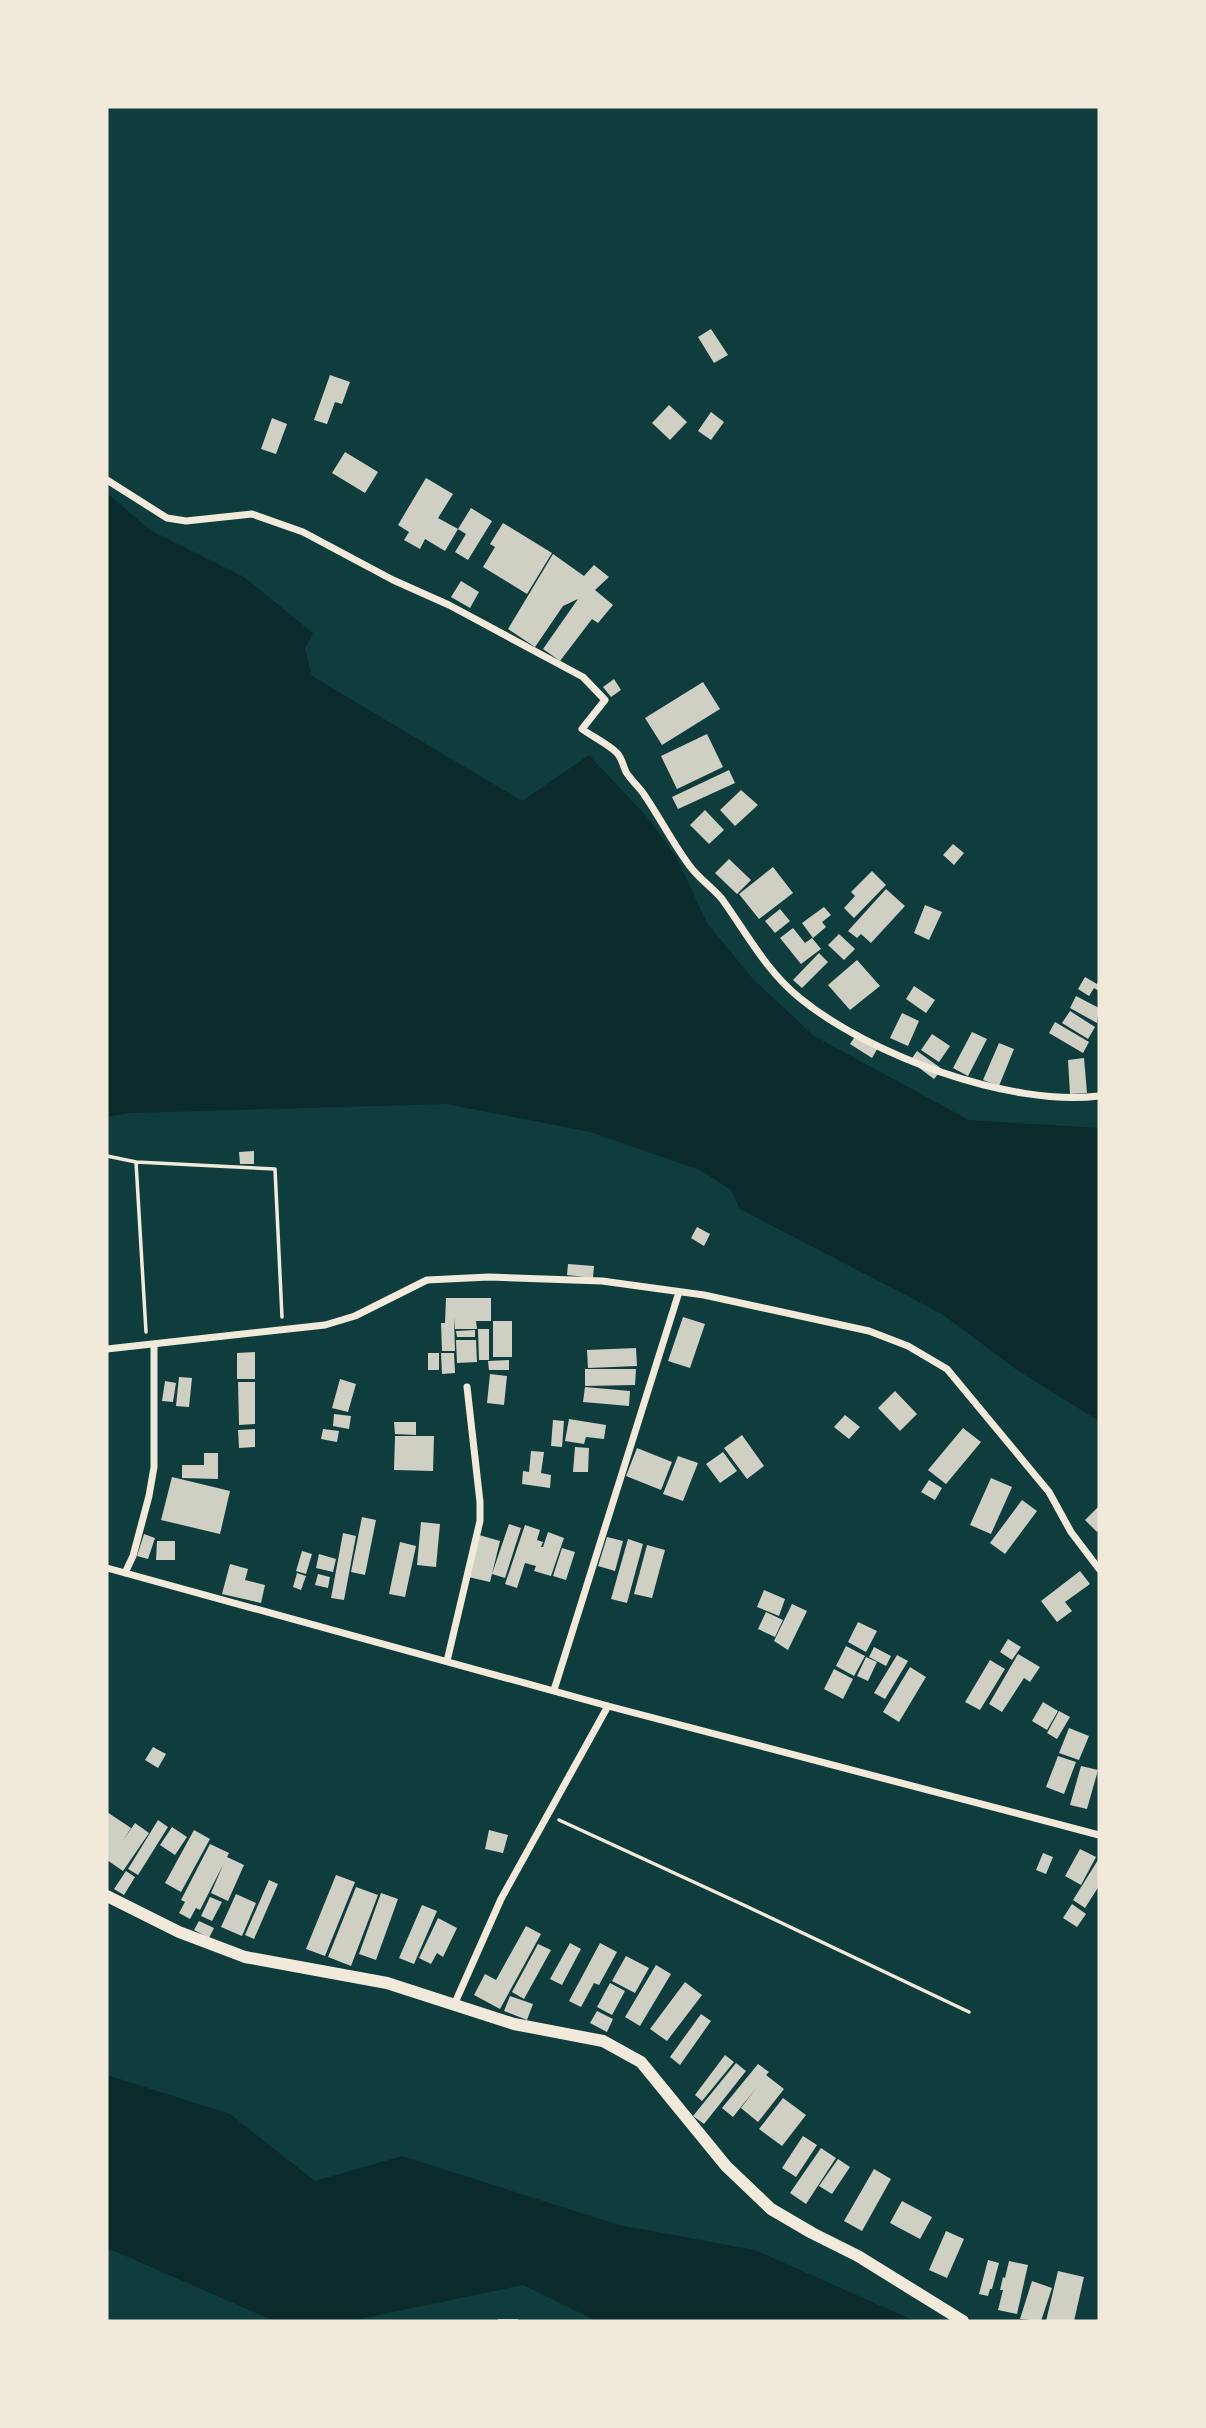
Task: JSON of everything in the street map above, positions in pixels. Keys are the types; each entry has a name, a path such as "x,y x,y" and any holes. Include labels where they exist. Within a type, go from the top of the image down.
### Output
{"street":[{"path":"107,480 167,518 186,521 252,514 303,532 393,580 449,605 583,677 605,700 582,729 619,754 626,772 643,793 695,874 720,897 768,967 801,999 877,1045 940,1072 998,1088 1046,1096 1099,1096"},
{"path":"107,1349 326,1325 355,1316 427,1280 489,1277 602,1281 679,1292 869,1331 908,1346 947,1370 1049,1492 1071,1532 1099,1569"},
{"path":"554,1690 679,1292"},
{"path":"125,1573 133,1556 143,1520 154,1467 151,1346"},
{"path":"447,1661 480,1521 467,1387"},
{"path":"107,1568 608,1706 1099,1835"},
{"path":"454,2005 501,1899 608,1706"},
{"path":"107,1896 179,1933 245,1957 387,1983 514,2024 603,2041 641,2062 726,2166 771,2208 858,2256 963,2321"}],"path":[{"path":"107,1156 136,1162 275,1169 282,1329"},
{"path":"136,1162 151,1346"},
{"path":"548,1815 748,1906 969,2012"},
{"path":"499,2321 517,2321"}],"water":[{"path":"107,493 150,530 244,577 313,633 305,649 312,676 522,801 589,755 648,818 677,858 707,923 753,979 814,1036 969,1120 1099,1128 1099,1421 1017,1370 942,1314 740,1209 731,1190 700,1170 590,1132 446,1104 131,1113 107,1117"},
{"path":"107,2075 230,2114 315,2181 402,2156 619,2225 755,2250 915,2321 597,2321 523,2285 350,2321 274,2321 112,2250 107,2251"}],"building":[{"path":"711,329 728,355 714,363 698,337"},
{"path":"330,375 350,382 342,404 335,402 327,424 314,420"},
{"path":"669,405 687,422 670,440 652,423"},
{"path":"711,412 724,422 711,440 698,431"},
{"path":"272,418 287,424 276,454 261,449"},
{"path":"345,452 378,472 365,493 332,473"},
{"path":"426,478 453,494 438,518 458,529 445,551 425,539 420,549 404,540 409,532 398,525"},
{"path":"471,508 492,521 468,560 455,552 466,534 458,529"},
{"path":"503,523 552,553 527,594 483,567 495,547 490,544"},
{"path":"553,554 584,576 594,565 609,577 595,590 613,605 598,623 592,619 560,661 543,649 578,599 563,606 535,647 508,629"},
{"path":"461,581 479,592 470,608 451,597"},
{"path":"614,679 621,690 611,697 603,687"},
{"path":"703,682 720,709 662,745 645,718"},
{"path":"707,734 723,767 677,789 661,756"},
{"path":"729,770 735,783 678,809 672,797"},
{"path":"741,790 758,805 735,826 720,810"},
{"path":"705,810 724,830 709,844 690,825"},
{"path":"953,844 964,853 954,865 943,855"},
{"path":"729,859 751,880 737,894 715,873"},
{"path":"773,867 793,893 759,919 739,894"},
{"path":"872,871 886,885 854,918 844,908 855,896 851,892"},
{"path":"886,889 905,906 871,943 861,934 857,938 848,931"},
{"path":"925,905 942,912 929,940 914,933"},
{"path":"824,907 831,915 822,922 826,927 813,938 802,923"},
{"path":"780,909 790,921 775,933 765,921"},
{"path":"793,928 805,943 812,938 821,949 801,964 780,938"},
{"path":"839,934 855,949 844,960 828,945"},
{"path":"819,953 828,962 802,988 793,980"},
{"path":"857,960 880,986 850,1010 828,985"},
{"path":"1085,977 1097,984 1099,979 1099,991 1094,988 1089,996 1078,989"},
{"path":"914,986 935,1000 926,1013 906,999"},
{"path":"1076,996 1099,1008 1097,1023 1070,1008"},
{"path":"1070,1011 1095,1027 1088,1039 1062,1023"},
{"path":"902,1013 919,1021 908,1046 890,1038"},
{"path":"1055,1022 1089,1042 1083,1053 1049,1033"},
{"path":"858,1032 879,1046 872,1058 850,1044"},
{"path":"972,1032 987,1039 968,1076 953,1068"},
{"path":"932,1034 950,1046 939,1062 921,1050"},
{"path":"999,1043 1014,1049 999,1086 983,1080"},
{"path":"917,1051 942,1069 934,1079 910,1061"},
{"path":"1084,1058 1087,1093 1070,1094 1068,1060"},
{"path":"254,1151 254,1164 240,1164 239,1152"},
{"path":"697,1227 710,1234 704,1246 691,1238"},
{"path":"568,1264 594,1266 593,1278 567,1275"},
{"path":"446,1298 491,1298 491,1321 476,1321 477,1329 455,1329 454,1317 455,1351 442,1351 441,1323 445,1323"},
{"path":"683,1317 705,1324 690,1368 668,1361"},
{"path":"493,1321 512,1321 512,1357 493,1357"},
{"path":"478,1329 489,1329 489,1360 479,1360"},
{"path":"475,1330 475,1337 457,1337 456,1331"},
{"path":"456,1340 476,1340 477,1362 457,1363"},
{"path":"636,1348 637,1366 588,1368 587,1350"},
{"path":"255,1352 255,1379 237,1379 237,1353"},
{"path":"428,1353 439,1353 439,1370 428,1370"},
{"path":"441,1353 454,1353 455,1373 442,1374"},
{"path":"509,1360 509,1370 489,1370 488,1361"},
{"path":"585,1369 636,1369 635,1385 585,1386"},
{"path":"490,1374 507,1376 504,1405 487,1403"},
{"path":"179,1377 192,1378 189,1407 176,1406"},
{"path":"340,1379 356,1384 348,1412 332,1408"},
{"path":"165,1381 176,1383 173,1402 162,1401"},
{"path":"238,1382 255,1382 255,1424 239,1425"},
{"path":"585,1387 630,1391 629,1406 583,1402"},
{"path":"895,1391 917,1414 900,1431 878,1408"},
{"path":"334,1414 351,1416 349,1429 333,1426"},
{"path":"845,1415 860,1427 849,1439 834,1427"},
{"path":"569,1419 606,1425 604,1439 586,1437 584,1444 565,1441"},
{"path":"553,1420 564,1421 562,1447 551,1446"},
{"path":"394,1422 416,1422 416,1435 395,1434"},
{"path":"963,1428 981,1442 946,1484 928,1470"},
{"path":"255,1429 255,1447 239,1448 238,1430"},
{"path":"323,1429 339,1431 337,1442 321,1439"},
{"path":"742,1435 764,1466 747,1479 724,1448"},
{"path":"395,1436 434,1436 433,1471 394,1470"},
{"path":"575,1447 589,1448 588,1472 573,1472"},
{"path":"637,1448 672,1462 661,1490 626,1476"},
{"path":"531,1451 544,1452 541,1473 551,1475 550,1488 522,1484 523,1471 529,1472"},
{"path":"723,1452 737,1471 720,1483 706,1464"},
{"path":"204,1453 218,1453 218,1479 182,1478 182,1465 204,1465"},
{"path":"678,1456 698,1463 683,1501 663,1494"},
{"path":"172,1477 230,1491 220,1534 161,1520"},
{"path":"991,1478 1012,1487 991,1534 970,1525"},
{"path":"929,1480 942,1488 935,1500 921,1492"},
{"path":"1022,1500 1037,1511 1005,1554 990,1543"},
{"path":"1099,1506 1099,1529 1097,1532 1085,1520"},
{"path":"362,1517 376,1520 365,1575 351,1572"},
{"path":"421,1522 440,1524 436,1567 417,1565"},
{"path":"509,1524 521,1528 505,1578 492,1574"},
{"path":"525,1525 540,1530 537,1540 543,1542 541,1547 548,1532 564,1538 551,1576 534,1571 536,1566 525,1563 517,1588 505,1584"},
{"path":"343,1533 356,1536 344,1600 331,1598"},
{"path":"144,1534 155,1538 148,1559 137,1556"},
{"path":"479,1535 500,1541 490,1582 468,1577"},
{"path":"607,1537 623,1541 615,1571 598,1566"},
{"path":"628,1539 643,1544 627,1603 611,1599"},
{"path":"157,1541 175,1541 175,1560 156,1560"},
{"path":"400,1542 416,1546 405,1597 389,1594"},
{"path":"647,1545 665,1550 652,1598 634,1594"},
{"path":"562,1548 575,1552 566,1580 553,1576"},
{"path":"302,1551 312,1554 306,1574 296,1571"},
{"path":"319,1554 336,1559 333,1572 316,1568"},
{"path":"230,1564 248,1569 245,1580 265,1585 261,1603 222,1594"},
{"path":"1080,1571 1090,1584 1065,1602 1072,1611 1057,1622 1041,1601"},
{"path":"297,1573 306,1576 301,1590 293,1587"},
{"path":"318,1574 330,1577 328,1588 315,1585"},
{"path":"764,1590 785,1599 779,1616 757,1607"},
{"path":"792,1604 807,1611 788,1650 774,1641"},
{"path":"766,1612 783,1620 775,1637 758,1629"},
{"path":"858,1622 877,1631 866,1652 848,1642"},
{"path":"1008,1639 1021,1647 1012,1660 1000,1652"},
{"path":"846,1646 865,1656 854,1676 836,1666"},
{"path":"874,1647 891,1656 886,1666 869,1657"},
{"path":"1018,1654 1040,1667 1030,1682 1024,1678 1002,1712 989,1704"},
{"path":"897,1655 908,1661 885,1699 874,1693"},
{"path":"866,1657 877,1662 868,1681 857,1676"},
{"path":"990,1660 1005,1669 980,1710 965,1702"},
{"path":"910,1667 926,1677 899,1722 883,1712"},
{"path":"834,1669 853,1679 843,1699 824,1689"},
{"path":"1043,1702 1058,1711 1047,1730 1032,1721"},
{"path":"1059,1711 1070,1717 1057,1739 1047,1733"},
{"path":"1069,1728 1089,1736 1079,1760 1059,1753"},
{"path":"153,1747 166,1754 158,1768 145,1760"},
{"path":"1058,1756 1076,1762 1064,1794 1046,1787"},
{"path":"1081,1766 1098,1770 1087,1809 1070,1805"},
{"path":"107,1812 131,1828 122,1842 135,1823 149,1833 123,1871 107,1860"},
{"path":"158,1820 168,1827 138,1875 128,1869"},
{"path":"172,1827 187,1837 175,1855 160,1845"},
{"path":"194,1830 210,1839 181,1892 165,1883"},
{"path":"489,1830 508,1835 503,1853 485,1849"},
{"path":"210,1844 229,1853 227,1857 244,1865 228,1901 211,1893 223,1865 200,1910 196,1908 190,1919 179,1913 185,1902 181,1900"},
{"path":"1080,1849 1096,1857 1081,1885 1065,1876"},
{"path":"1043,1853 1053,1857 1046,1874 1036,1870"},
{"path":"1098,1860 1099,1886 1085,1908 1073,1900"},
{"path":"126,1871 135,1877 124,1895 114,1889"},
{"path":"336,1875 355,1882 325,1956 306,1949"},
{"path":"269,1880 278,1884 254,1939 245,1935"},
{"path":"356,1887 378,1895 351,1966 328,1957"},
{"path":"381,1893 398,1899 376,1960 359,1954"},
{"path":"236,1894 256,1903 242,1936 221,1927"},
{"path":"210,1897 222,1902 212,1921 201,1916"},
{"path":"1072,1904 1086,1914 1077,1927 1063,1918"},
{"path":"422,1905 437,1911 414,1964 399,1958"},
{"path":"438,1918 457,1928 443,1957 437,1953 431,1964 419,1958"},
{"path":"199,1921 214,1928 209,1938 194,1930"},
{"path":"526,1926 541,1934 500,2009 474,1995 485,1974 496,1980"},
{"path":"570,1943 581,1949 562,1985 550,1979"},
{"path":"600,1943 617,1952 599,1985 594,1983 581,2007 569,2001"},
{"path":"538,1944 551,1950 524,1999 512,1992"},
{"path":"626,1956 649,1968 635,1993 612,1981"},
{"path":"656,1965 671,1974 640,2026 625,2017"},
{"path":"685,1982 702,1995 667,2041 650,2029"},
{"path":"610,1983 625,1991 612,2015 597,2007"},
{"path":"510,1996 533,2004 527,2020 504,2011"},
{"path":"597,2011 613,2019 607,2032 590,2023"},
{"path":"701,2014 711,2021 680,2065 670,2057"},
{"path":"725,2055 734,2062 702,2101 695,2095"},
{"path":"736,2063 746,2071 704,2124 693,2116"},
{"path":"758,2064 769,2072 766,2075 784,2089 758,2122 741,2108 757,2087 733,2117 722,2108"},
{"path":"783,2098 806,2115 782,2146 759,2129"},
{"path":"803,2136 817,2145 796,2177 782,2168"},
{"path":"821,2148 836,2158 806,2204 790,2193"},
{"path":"838,2159 850,2167 832,2194 819,2186"},
{"path":"874,2169 891,2179 862,2231 844,2221"},
{"path":"902,2201 932,2217 920,2239 890,2223"},
{"path":"946,2231 964,2239 947,2278 929,2270"},
{"path":"988,2260 999,2263 988,2296 979,2294"},
{"path":"1009,2261 1028,2265 1017,2314 998,2310 1003,2290 1000,2290"},
{"path":"1058,2271 1084,2277 1074,2321 1046,2321"},
{"path":"1032,2281 1052,2288 1041,2321 1020,2319"}]}
